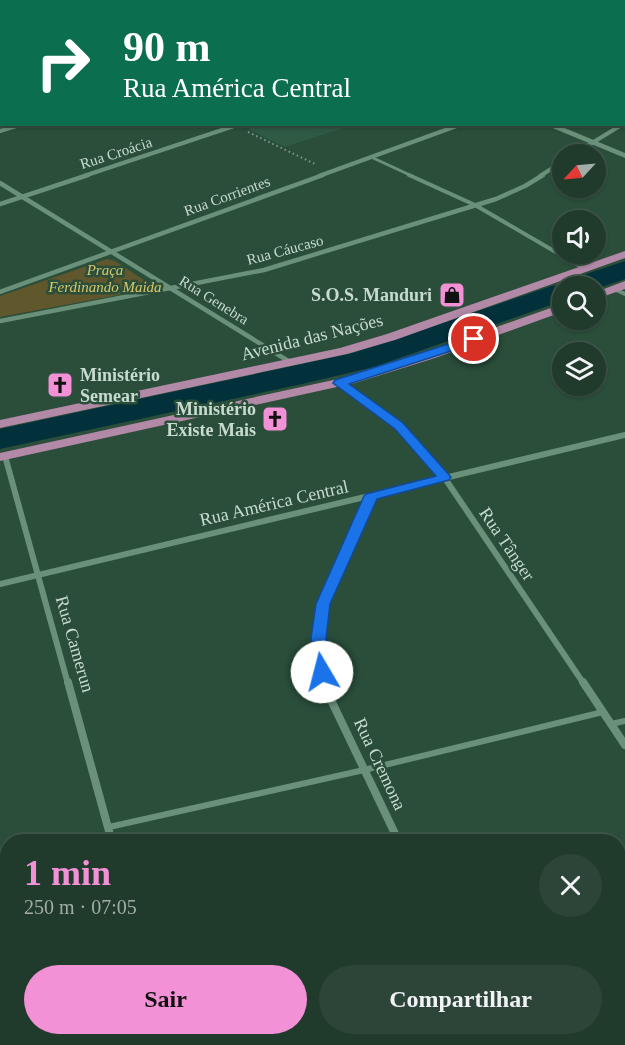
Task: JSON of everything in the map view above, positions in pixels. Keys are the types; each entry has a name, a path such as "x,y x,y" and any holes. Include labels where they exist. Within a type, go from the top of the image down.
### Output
{"main road":[{"name":"Avenida das Nações","path":"0,424 291,363 391,337 625,254"},
{"path":"606,293 622,289"},
{"path":"2,457 339,383 430,355 552,312"}],"street":[{"path":"0,131 16,126"},
{"name":"Rua Croácia","path":"0,204 235,126"},
{"name":"Rua Corrientes","path":"0,292 456,126"},
{"path":"553,126 625,156"},
{"path":"589,144 620,126"},
{"name":"Rua Cáucaso","path":"0,321 173,289 290,263 475,205 525,186 552,168"},
{"name":"Rua Genebra","path":"0,183 291,363"},
{"name":"Rua Tânger","path":"339,383 399,426 444,477 625,745"},
{"name":"Rua América Central","path":"0,584 625,435"},
{"name":"Rua Camerun","path":"2,457 39,574 110,834"},
{"name":"Rua Cremona","path":"371,496 323,604 318,638 319,657 332,700 395,834"}],"lane":[{"path":"371,157 475,205 585,269"},
{"path":"109,827 364,770 603,712"},
{"path":"611,724 625,721"}],"path":[{"path":"240,126 331,172"}],"shaded area":[{"path":"256,126 349,126 285,147 248,129"}],"green space":[{"name":"Praça Ferdinando Maida","path":"107,259 115,261 153,286 145,290 0,317 0,296"}],"waterway":[{"path":"606,276 625,269"},
{"path":"0,439 363,360 552,295"}],"place":[{"name":"S.O.S. Manduri","path":"452,295"},
{"name":"Ministério Semear","path":"60,385"},
{"name":"Ministério Existe Mais","path":"275,419"}],"route":[{"path":"322,672 318,638 323,604 371,496 444,477 399,426 339,383 474,339"}]}
